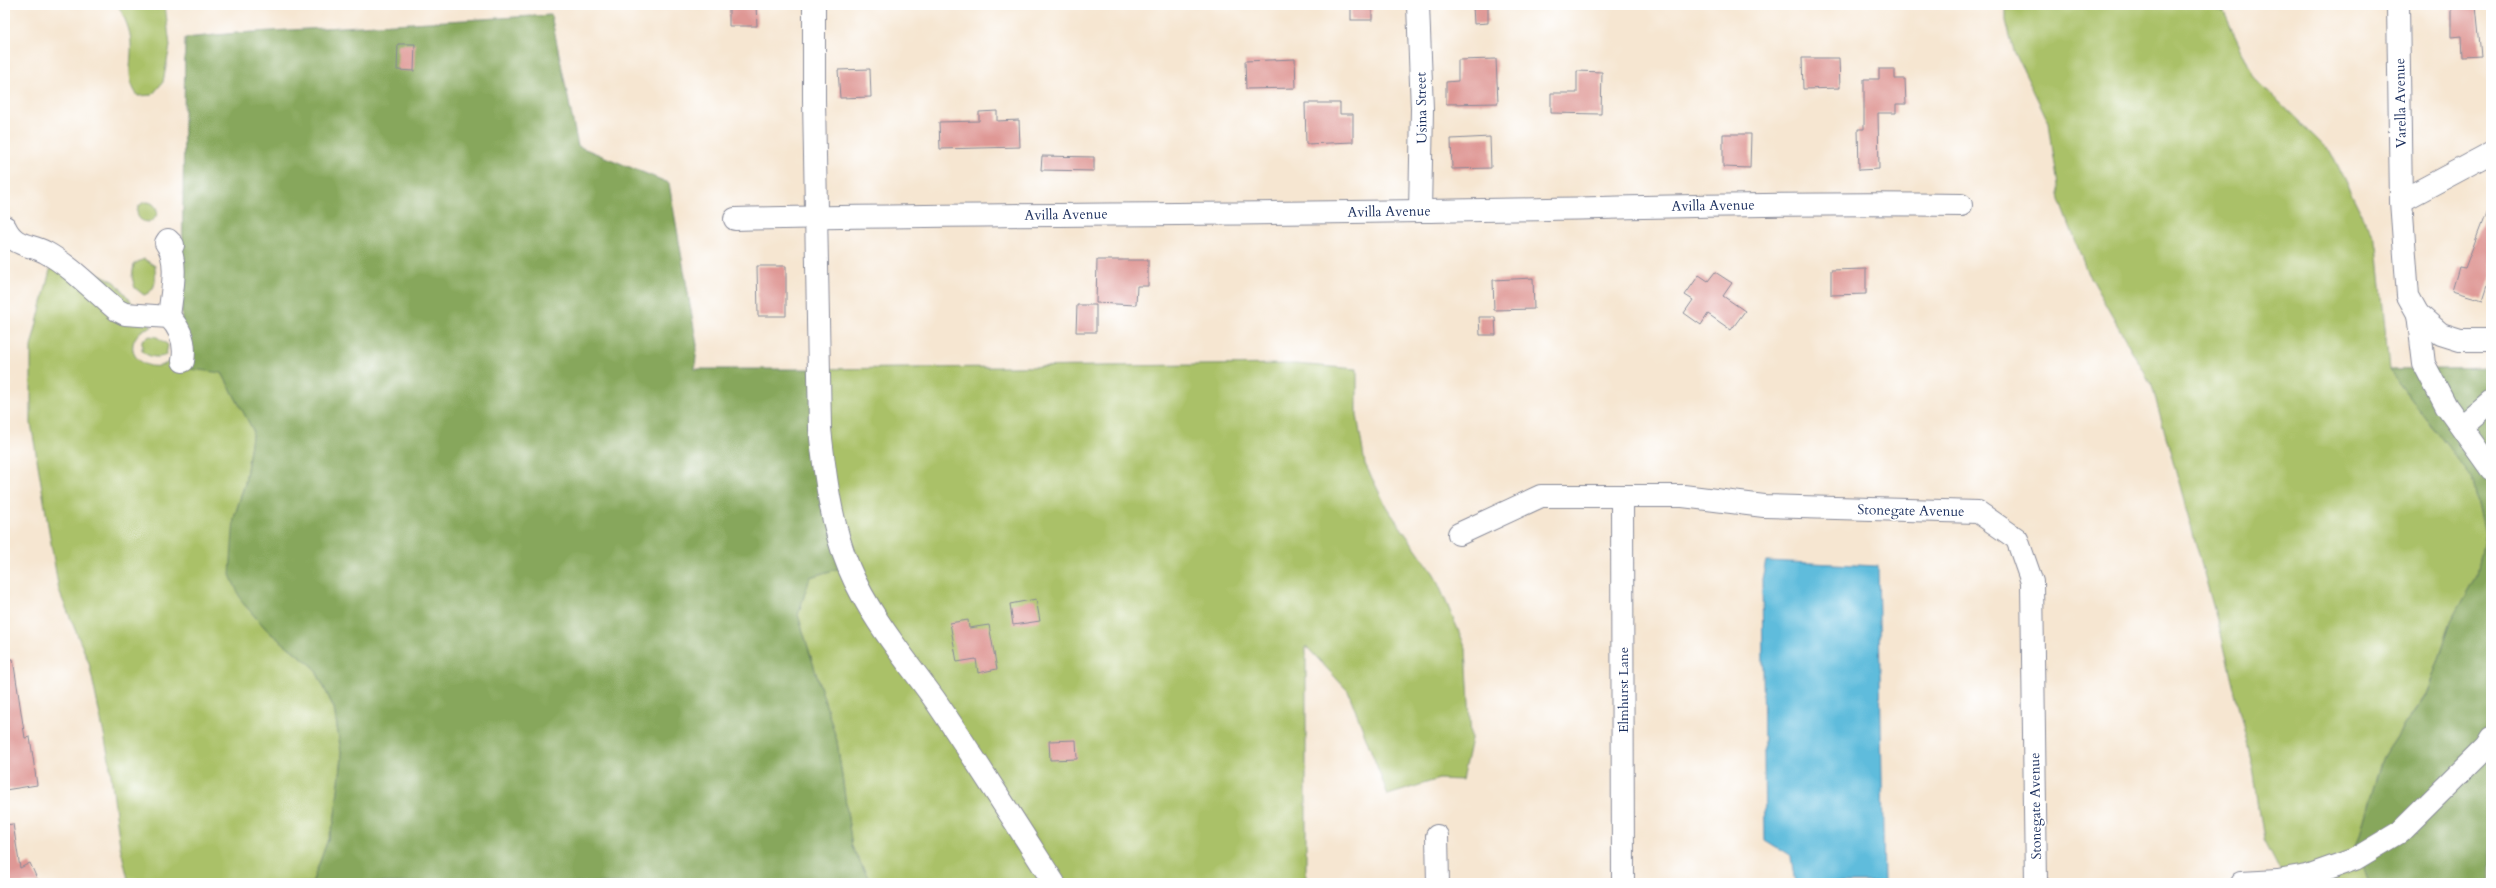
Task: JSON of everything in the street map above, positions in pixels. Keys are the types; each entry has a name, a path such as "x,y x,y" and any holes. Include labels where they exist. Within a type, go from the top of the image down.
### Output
{"street":[{"path":"814,5 814,100 818,217 820,430 824,468 836,526 850,569 868,604 940,708 1054,883"},
{"name":"Usina Street","path":"1418,5 1422,109 1420,211"},
{"name":"Varella Avenue","path":"2398,5 2401,200 2406,287 2418,314"},
{"path":"2401,200 2491,153"},
{"name":"Avilla Avenue","path":"735,219 1420,211 1825,203 1962,205"},
{"path":"5,227 8,233 23,246 44,252 117,310 125,314 170,316"},
{"path":"169,247 173,266 170,316 181,331 184,352 183,361"},
{"path":"2418,314 2432,328 2450,338 2460,340 2491,340"},
{"path":"2418,314 2424,364 2446,406 2462,426 2491,469"},
{"path":"2462,426 2491,401"},
{"name":"Stonegate Avenue","path":"1459,534 1541,496 1683,496 1764,506 1978,512 2017,539 2032,582 2036,883"},
{"name":"Elmhurst Lane","path":"1622,496 1623,883"},
{"path":"2242,883 2278,881 2307,876 2355,859 2400,832 2486,747 2491,739"},
{"path":"1437,836 1438,883"}],"green space":[{"path":"118,5 165,5 170,46 163,82 152,95 138,96 134,90 130,77 131,39 127,24"},
{"path":"2006,5 2204,5 2224,12 2254,77 2331,153 2377,245 2389,370 2472,478 2485,533 2477,576 2451,622 2428,690 2382,759 2356,847 2368,883 2286,883 2264,840 2253,768 2222,638 2152,386 2087,272 2060,200 2049,123 2014,51 2006,21"},
{"path":"551,15 578,146 669,183 697,345 695,369 810,369 840,568 810,577 798,615 837,741 852,847 871,883 312,883 334,823 342,758 334,708 314,667 269,632 242,602 230,575 234,518 245,483 253,430 222,373 191,369 181,359 185,38 237,33"},
{"path":"147,202 154,205 157,212 154,219 147,222 140,219 137,212 140,205"},
{"path":"69,259 115,282 152,327 142,330 133,342 136,357 141,362 152,366 163,365 172,358 175,353 222,373 253,430 245,483 234,518 242,602 269,632 314,667 334,708 342,758 334,823 312,883 129,883 120,846 109,759 89,663 59,591 31,423 31,347 50,270"},
{"path":"144,259 155,266 155,283 152,290 144,295 135,288 132,277 134,264"},
{"path":"150,336 157,337 168,345 166,355 153,357 142,351 142,340"},
{"path":"1295,364 1357,369 1357,415 1365,464 1387,508 1434,574 1466,648 1471,739 1462,780 1439,779 1388,795 1348,691 1306,646 1306,883 871,883 852,847 837,741 798,615 810,577 840,568 810,369"},
{"path":"2491,368 2491,883 2368,883 2356,847 2382,759 2428,691 2451,622 2477,576 2485,533 2472,478 2389,370"}],"water":[{"path":"1766,561 1878,566 1884,883 1795,883 1791,857 1765,841 1762,579"}],"building":[{"path":"729,5 756,5 757,26 729,26"},
{"path":"1351,5 1372,5 1372,20 1351,20"},
{"path":"1473,5 1488,5 1488,23 1474,24"},
{"path":"2451,5 2476,5 2481,56 2462,57 2461,36 2451,37"},
{"path":"398,44 415,44 414,71 397,70"},
{"path":"1802,58 1839,58 1840,88 1803,89"},
{"path":"1295,59 1296,88 1246,89 1245,61"},
{"path":"1496,59 1498,103 1446,104 1446,82 1458,81 1458,60"},
{"path":"870,69 871,97 840,98 838,70"},
{"path":"1879,69 1895,69 1895,79 1905,79 1906,104 1896,104 1896,113 1878,113 1879,169 1859,170 1858,129 1864,129 1864,79 1879,79"},
{"path":"1577,71 1602,72 1601,114 1551,113 1551,93 1577,93"},
{"path":"1305,103 1340,103 1340,114 1353,114 1353,142 1306,144"},
{"path":"997,111 997,121 1019,120 1020,147 940,149 939,122 979,121 979,112"},
{"path":"1723,134 1751,134 1750,168 1723,167"},
{"path":"1490,137 1491,168 1452,169 1451,139"},
{"path":"1042,156 1094,157 1094,171 1041,170"},
{"path":"2490,202 2491,275 2483,300 2452,291 2459,267 2465,268"},
{"path":"1097,260 1148,260 1148,286 1137,286 1136,305 1096,303"},
{"path":"757,266 786,266 786,316 758,316"},
{"path":"1866,269 1866,294 1831,295 1831,270"},
{"path":"1715,272 1732,283 1723,296 1745,311 1731,330 1708,314 1701,325 1684,313 1693,300 1685,295 1699,275 1708,281"},
{"path":"1533,278 1534,309 1494,310 1493,280"},
{"path":"1077,305 1096,305 1096,332 1076,332"},
{"path":"1479,317 1495,317 1496,335 1480,335"},
{"path":"1036,599 1040,621 1013,625 1010,604"},
{"path":"968,620 969,628 989,625 997,669 978,673 976,659 957,662 950,623"},
{"path":"13,659 25,738 30,737 37,785 5,790 5,660"},
{"path":"1076,740 1077,759 1050,760 1049,741"},
{"path":"13,824 20,868 30,863 39,883 5,883 5,825"}]}
